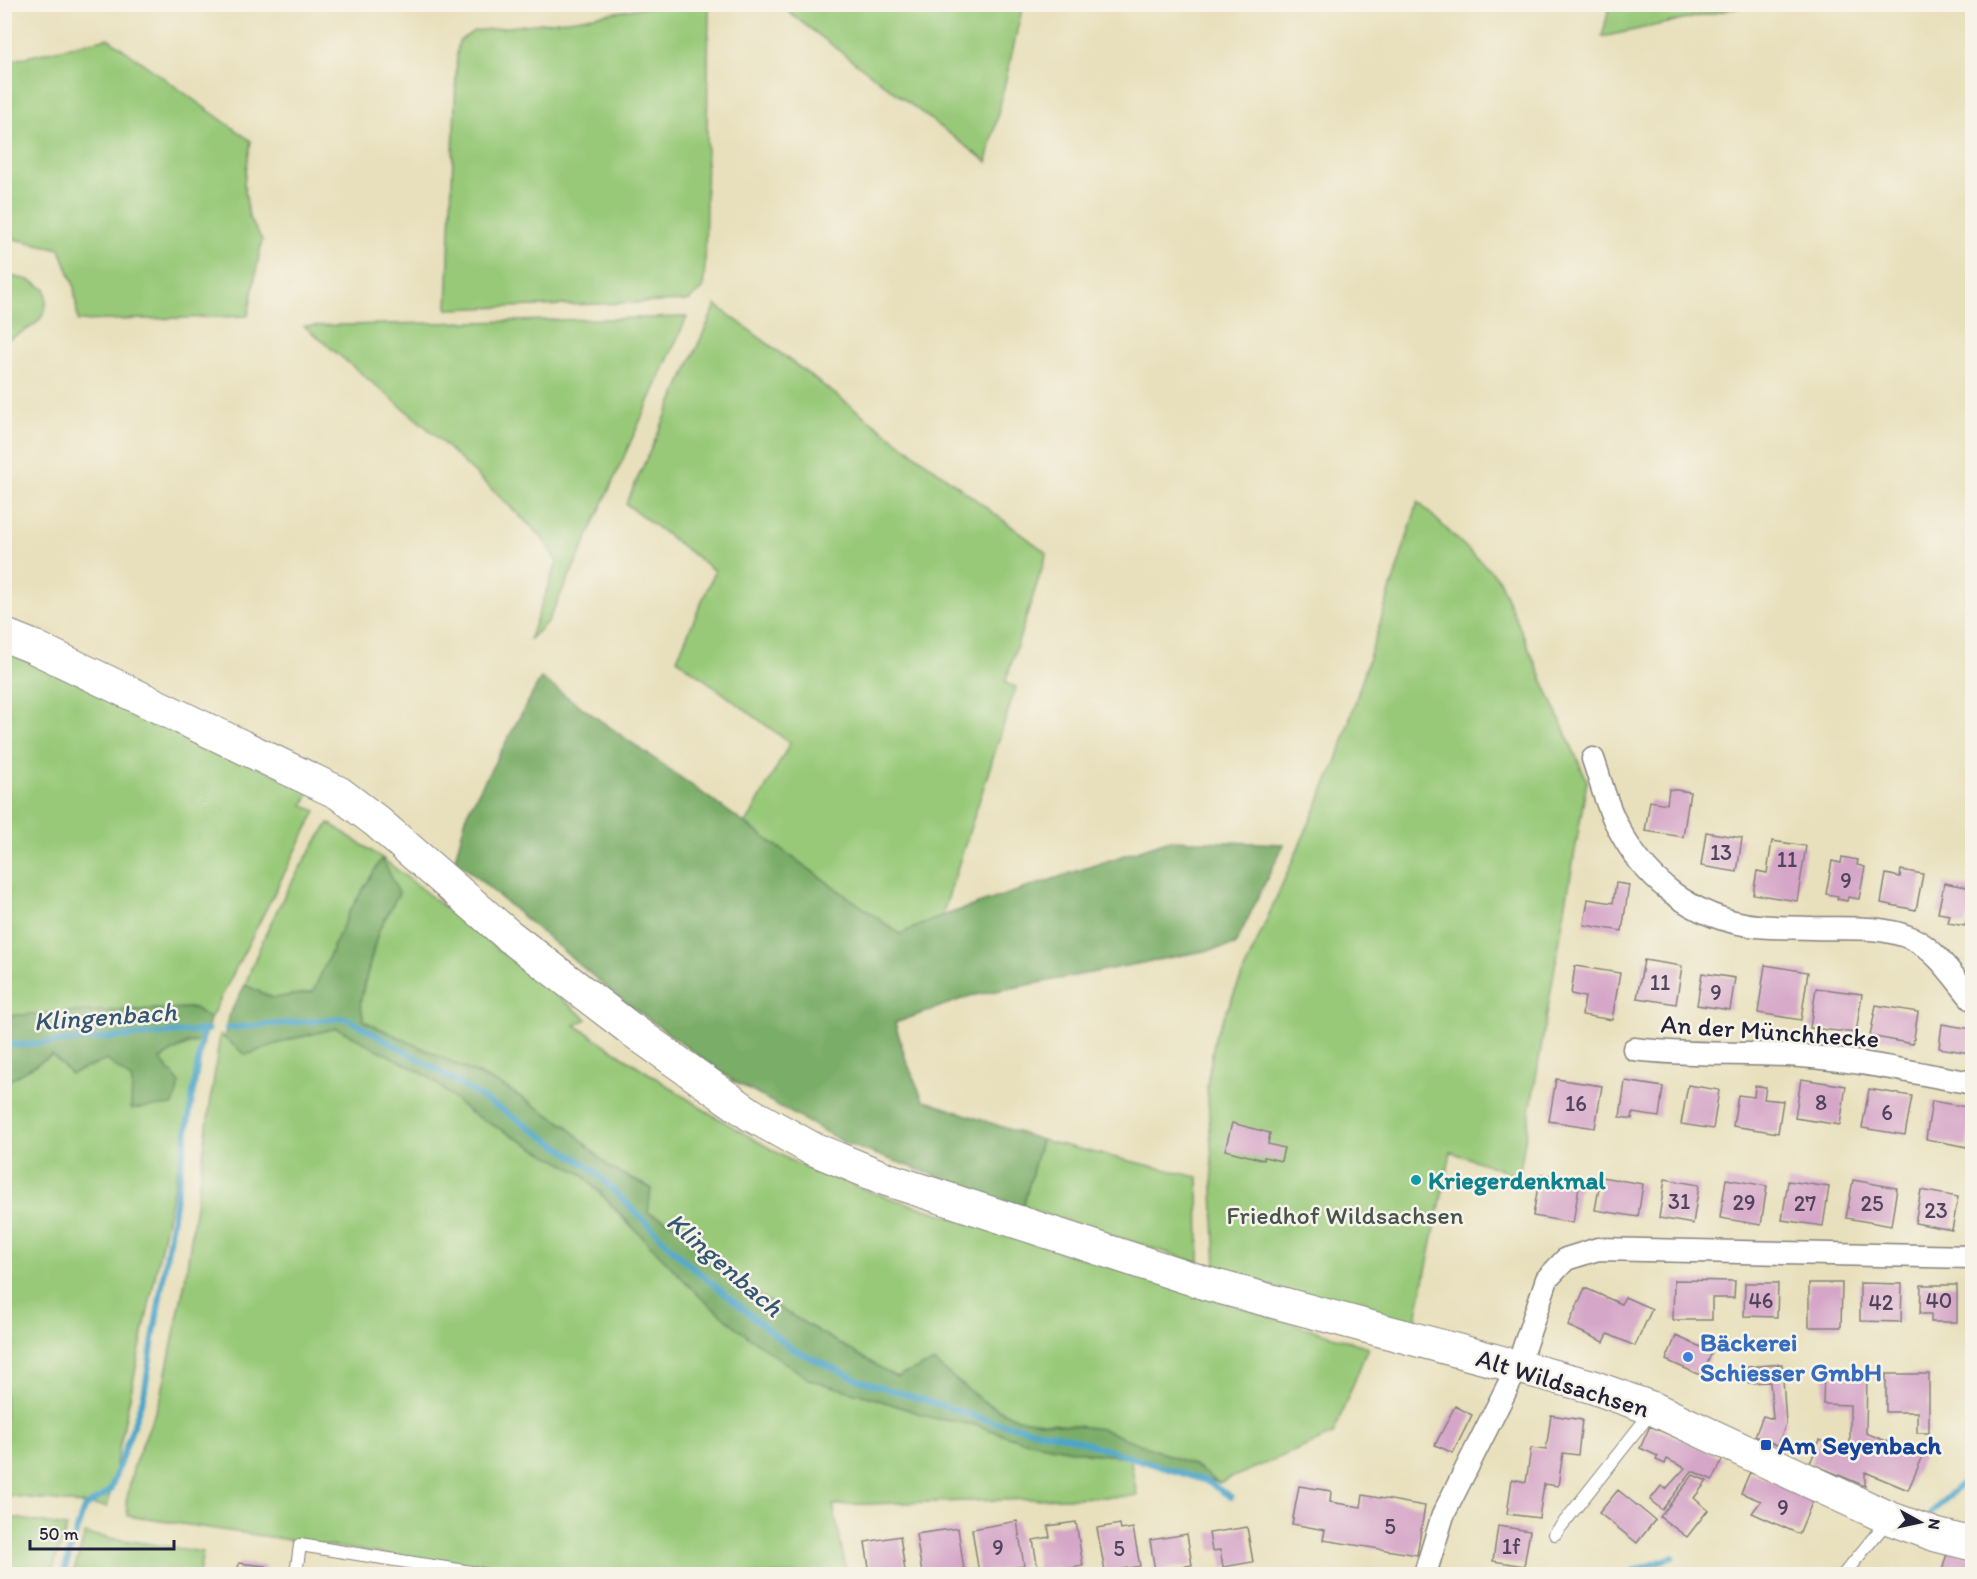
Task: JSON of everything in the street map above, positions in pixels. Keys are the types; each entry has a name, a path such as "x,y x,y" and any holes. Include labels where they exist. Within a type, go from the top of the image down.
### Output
{"main road":[{"name":"Alt Wildsachsen","path":"4,635 45,652 339,793 376,821 508,935 632,1030 750,1114 809,1147 886,1179 1208,1284 1590,1386 1654,1409 1889,1518 1936,1535 1972,1544"}],"street":[{"path":"1593,759 1613,818 1627,845 1641,866 1662,887 1682,901 1731,921 1757,926 1878,930 1913,939 1929,949 1972,999"},
{"name":"An der Münchhecke","path":"1634,1049 1672,1053 1827,1058 1972,1083"},
{"path":"1425,1575 1443,1515 1517,1368 1547,1279 1566,1259 1598,1249 1972,1257"}],"lane":[{"path":"1555,1534 1654,1409"},
{"path":"1844,1575 1889,1518"},
{"path":"296,1575 300,1545 484,1575"}],"green space":[{"path":"708,4 709,6 703,288 688,301 447,309 459,41 474,31 576,19 657,5"},
{"path":"1610,4 1751,5 1602,37"},
{"path":"782,5 1023,5 987,162 783,8"},
{"path":"108,38 251,141 244,183 249,217 262,240 248,316 78,321 74,286 60,249 5,237 5,62"},
{"path":"5,275 29,280 45,289 46,300 42,317 37,322 5,341"},
{"path":"716,305 1047,553 1005,683 1016,687 942,916 900,934 746,824 790,743 677,659 715,571 626,504"},
{"path":"687,317 548,621 529,640 557,562 541,536 427,428 304,326"},
{"name":"Friedhof Wildsachsen","path":"1418,502 1498,578 1587,781 1519,1176 1451,1152 1414,1328 1216,1271 1207,1085 1215,1037 1337,760"},
{"path":"5,649 311,791 303,805 316,811 210,1019 195,1008 5,1016"},
{"path":"541,678 900,934 942,916 1170,840 1284,844 1235,945 970,996 895,1023 906,1060 923,1100 1041,1140 1023,1207 847,1144 732,1080 613,993 455,859 467,813"},
{"path":"329,823 382,858 587,1019 575,1025 709,1113 795,1163 871,1192 1368,1347 1333,1435 1219,1483 1102,1429 1017,1419 981,1400 934,1362 896,1377 742,1286 685,1228 648,1213 651,1188 610,1168 567,1126 503,1086 363,1021 360,1002 378,932 399,893 349,912 313,992 273,998 245,985 281,901"},
{"path":"382,858 399,893 378,932 360,1002 364,1021 503,1086 567,1126 610,1168 651,1188 648,1213 685,1228 742,1286 896,1377 934,1362 981,1400 1017,1419 1102,1429 1193,1465 1219,1483 1130,1457 1088,1453 1019,1440 976,1425 933,1418 810,1380 747,1336 699,1296 582,1174 469,1112 428,1076 337,1028 288,1040 246,1055 224,1038 229,1015 245,985 273,998 313,992 349,912"},
{"path":"195,1008 210,1019 204,1041 187,1043 160,1059 180,1083 173,1105 131,1109 132,1080 107,1060 71,1074 52,1055 5,1083 5,1016"},
{"path":"337,1028 428,1076 469,1112 582,1174 630,1226 876,1399 933,1418 976,1425 1019,1440 1088,1453 1130,1457 1137,1496 833,1505 847,1574 519,1574 128,1516 126,1503 134,1465 161,1397 185,1281 220,1035 246,1055 288,1040"},
{"path":"204,1041 107,1507 5,1495 4,1083 52,1055 71,1073 107,1060 132,1080 175,1050"},
{"path":"1041,1140 1198,1177 1199,1263 1023,1207"},
{"path":"4,1516 67,1527 51,1574 5,1574"},
{"path":"85,1534 203,1552 199,1574 73,1574"}],"building":[{"path":"1669,789 1690,792 1683,837 1645,831 1650,801 1667,804"},
{"path":"1706,832 1742,838 1737,872 1701,866"},
{"path":"1772,841 1806,846 1797,901 1753,894 1757,871 1767,873"},
{"path":"1842,857 1858,860 1857,865 1865,867 1859,899 1848,897 1847,901 1837,899 1838,896 1826,894 1832,861 1841,863"},
{"path":"1901,870 1923,874 1916,910 1881,903 1886,874 1900,877"},
{"path":"1616,883 1629,885 1622,931 1584,925 1588,899 1613,903"},
{"path":"1944,883 1972,888 1972,919 1967,918 1965,926 1948,923 1950,915 1938,913"},
{"path":"1644,960 1682,966 1676,1004 1637,998"},
{"path":"1765,965 1808,972 1801,1020 1758,1013"},
{"path":"1575,966 1620,973 1612,1020 1582,1015 1585,997 1571,994"},
{"path":"1702,973 1735,978 1730,1010 1697,1005"},
{"path":"1816,988 1862,994 1856,1033 1810,1028"},
{"path":"1876,1005 1918,1012 1913,1044 1870,1036"},
{"path":"1942,1024 1972,1029 1969,1053 1939,1048"},
{"path":"1556,1079 1602,1086 1595,1128 1549,1121"},
{"path":"1801,1079 1846,1086 1840,1125 1795,1118"},
{"path":"1625,1081 1663,1087 1659,1117 1633,1113 1632,1119 1620,1117"},
{"path":"1688,1085 1719,1090 1713,1129 1681,1124"},
{"path":"1755,1086 1766,1087 1764,1099 1783,1101 1778,1133 1733,1126 1738,1095 1754,1097"},
{"path":"1869,1089 1912,1096 1905,1135 1862,1128"},
{"path":"1932,1101 1972,1108 1967,1147 1926,1139"},
{"path":"1232,1123 1270,1133 1268,1144 1284,1148 1281,1161 1264,1157 1264,1160 1225,1150"},
{"path":"1540,1174 1580,1180 1573,1223 1533,1216"},
{"path":"1601,1177 1643,1184 1638,1217 1595,1210"},
{"path":"1665,1179 1699,1185 1693,1224 1659,1218"},
{"path":"1726,1179 1767,1186 1761,1225 1720,1218"},
{"path":"1853,1180 1897,1188 1891,1226 1846,1218"},
{"path":"1788,1181 1829,1187 1823,1226 1782,1220"},
{"path":"1921,1190 1958,1197 1952,1230 1915,1223"},
{"path":"1674,1280 1735,1281 1734,1298 1712,1298 1712,1320 1673,1320"},
{"path":"1745,1283 1778,1283 1777,1317 1744,1316"},
{"path":"1809,1283 1842,1283 1841,1327 1809,1327"},
{"path":"1860,1283 1902,1284 1901,1322 1860,1321"},
{"path":"1921,1285 1957,1285 1957,1322 1931,1322 1931,1314 1920,1314"},
{"path":"1585,1288 1621,1304 1625,1297 1652,1309 1635,1346 1608,1334 1604,1342 1568,1326"},
{"path":"1971,1294 1972,1324 1970,1324"},
{"path":"1676,1336 1712,1352 1702,1376 1666,1360"},
{"path":"1782,1364 1786,1424 1778,1445 1755,1436 1763,1416 1773,1419 1770,1382 1749,1383 1748,1367"},
{"path":"1824,1370 1867,1371 1866,1433 1923,1456 1908,1490 1865,1472 1865,1486 1810,1463 1820,1440 1850,1452 1850,1405 1823,1404"},
{"path":"1886,1374 1929,1374 1929,1433 1917,1433 1917,1412 1886,1412"},
{"path":"1969,1391 1972,1391 1972,1427 1969,1427"},
{"path":"1455,1406 1472,1415 1453,1453 1435,1445"},
{"path":"1551,1415 1582,1420 1578,1455 1563,1453 1558,1486 1544,1484 1539,1518 1507,1514 1512,1479 1526,1482 1531,1448 1546,1450"},
{"path":"1650,1426 1723,1458 1713,1480 1692,1471 1662,1510 1650,1500 1661,1486 1666,1489 1685,1468 1667,1459 1665,1464 1656,1460 1658,1456 1640,1448"},
{"path":"1750,1472 1814,1498 1799,1534 1752,1513 1761,1501 1741,1493"},
{"path":"1693,1475 1707,1481 1694,1498 1708,1510 1687,1537 1660,1517"},
{"path":"1299,1486 1331,1491 1330,1502 1361,1507 1363,1495 1425,1506 1417,1555 1323,1540 1325,1530 1292,1524"},
{"path":"1618,1490 1655,1520 1637,1543 1599,1513"},
{"path":"1017,1521 1024,1566 979,1573 972,1529"},
{"path":"1076,1522 1083,1566 1060,1570 1059,1567 1038,1570 1033,1540 1050,1537 1048,1526"},
{"path":"1120,1524 1121,1530 1133,1528 1140,1566 1105,1572 1097,1528"},
{"path":"1498,1526 1530,1531 1524,1566 1493,1561"},
{"path":"1247,1527 1253,1562 1223,1567 1220,1550 1212,1551 1209,1533"},
{"path":"958,1528 964,1570 922,1574 916,1534"},
{"path":"1187,1534 1192,1565 1155,1571 1150,1540"},
{"path":"900,1536 905,1571 870,1574 865,1542"},
{"path":"1948,1550 1972,1557 1972,1574 1942,1571"},
{"path":"239,1563 265,1566 263,1574 237,1574"}],"waterway":[{"name":"Klingenbach","path":"227,1028 346,1018 419,1059 591,1168 687,1263 792,1349 859,1380 994,1422 1067,1437 1206,1481 1231,1497"},
{"name":"Klingenbach","path":"4,1044 18,1045 208,1030"},
{"path":"63,1574 84,1508 110,1491 144,1395 203,1031"},
{"path":"1931,1513 1972,1474"},
{"path":"1624,1574 1673,1557"}],"place":[{"name":"Kriegerdenkmal","path":"1416,1180"},
{"name":"Bäckerei Schiesser GmbH","path":"1688,1357"},
{"name":"Am Seyenbach","path":"1766,1445"}]}
